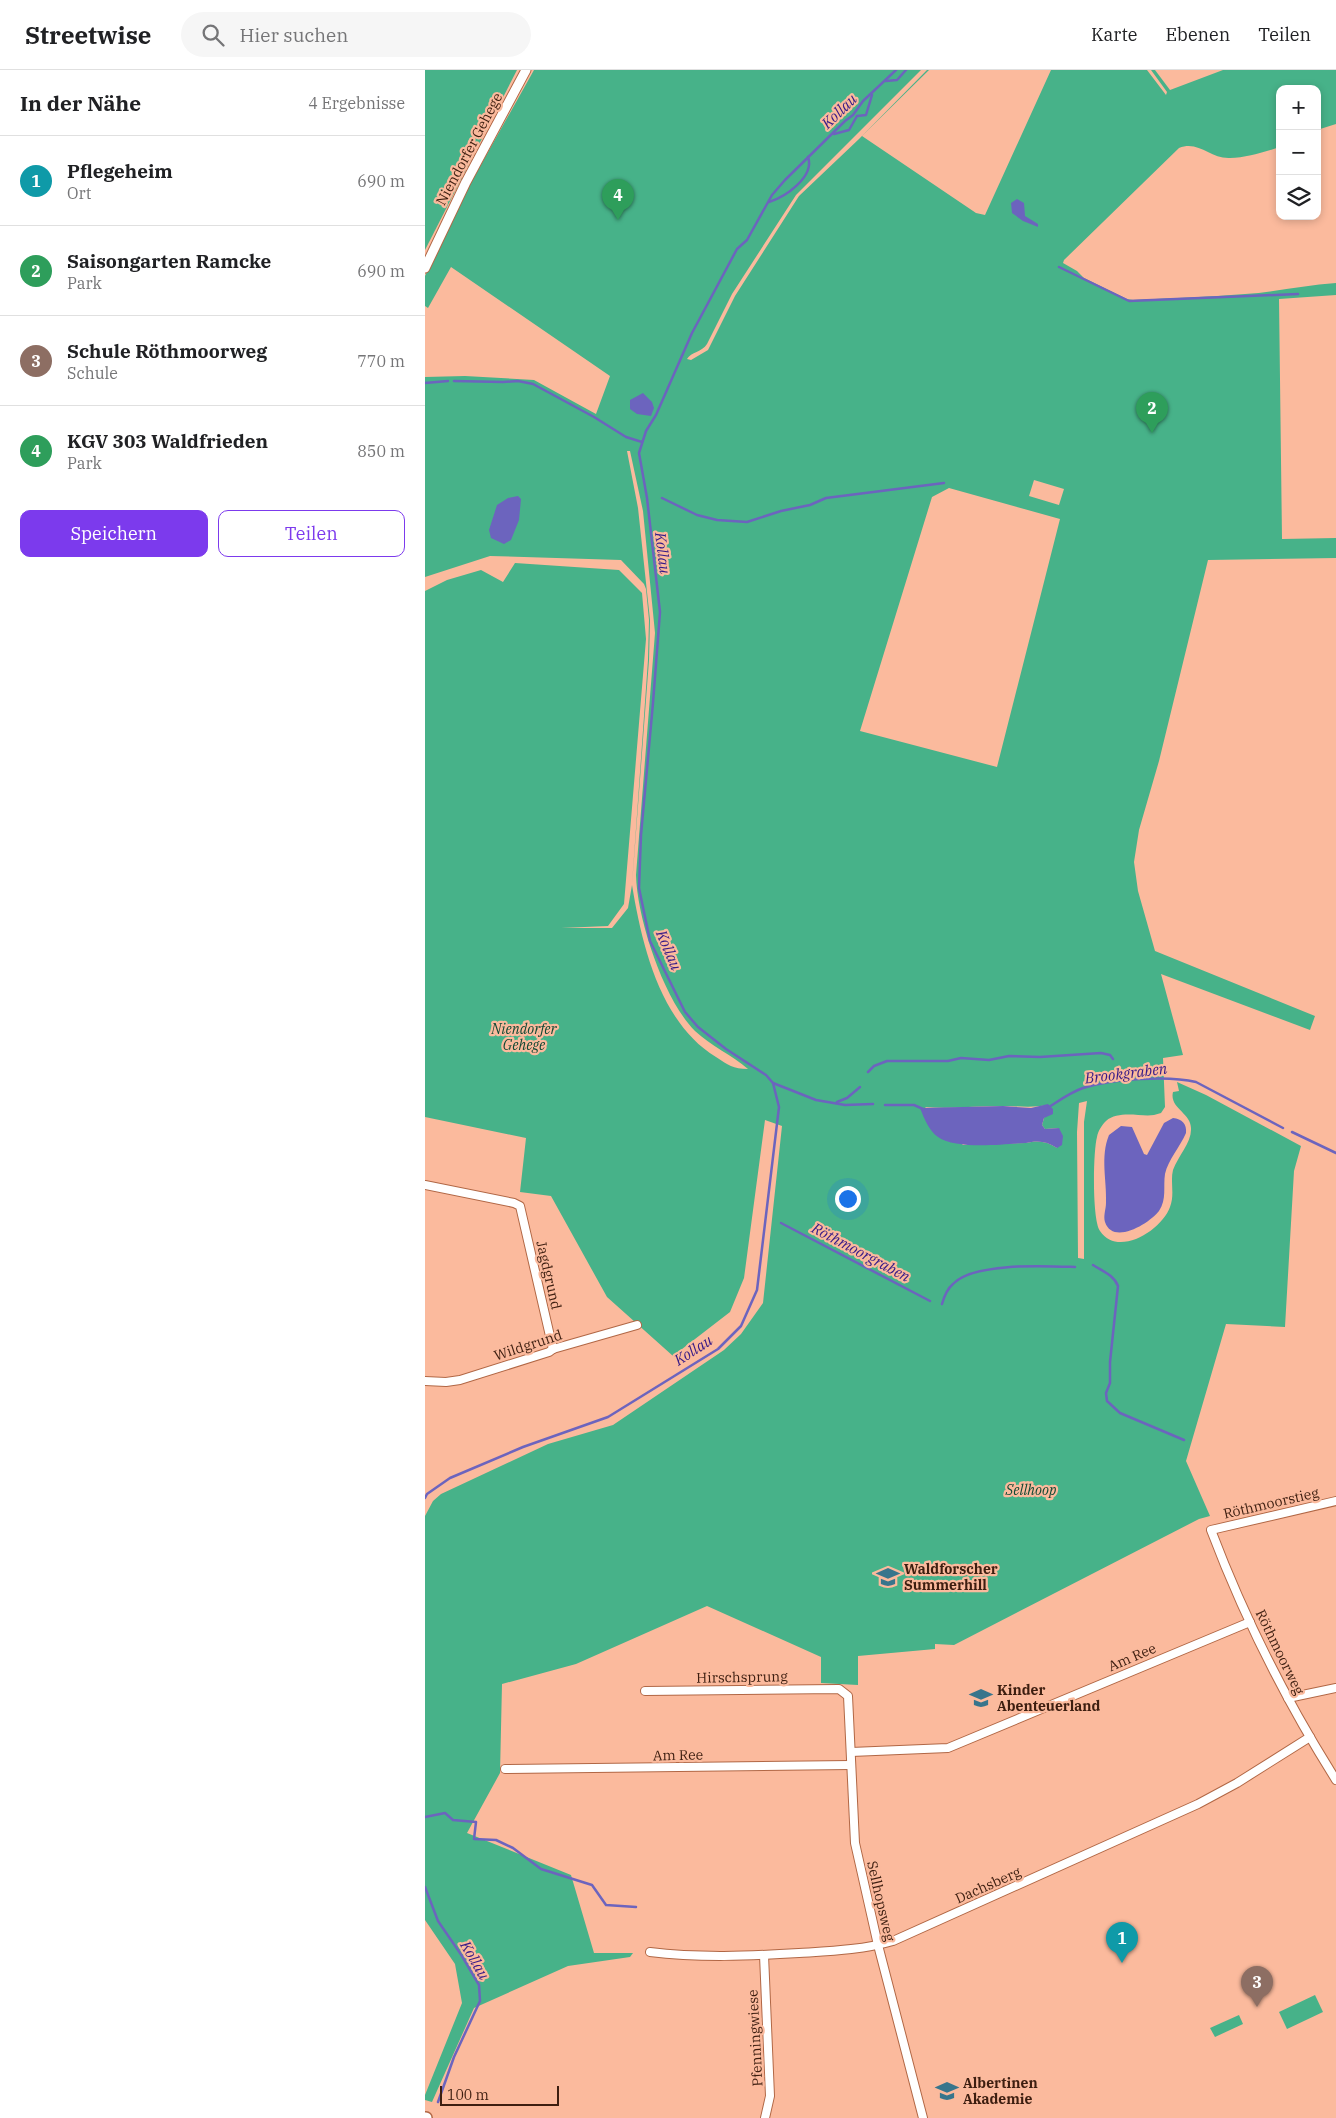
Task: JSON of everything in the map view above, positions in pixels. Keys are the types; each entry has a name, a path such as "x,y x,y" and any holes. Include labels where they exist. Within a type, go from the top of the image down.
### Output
{"street":[{"name":"Niendorfer Gehege","path":"425,268 466,182 527,70"},
{"name":"Jagdgrund","path":"425,1185 521,1206 553,1349"},
{"name":"Wildgrund","path":"425,1381 445,1382 460,1380 549,1352 553,1349 637,1325"},
{"name":"Röthmoorstieg","path":"1211,1530 1336,1501"},
{"name":"Röthmoorweg","path":"1211,1530 1250,1622 1288,1698 1336,1780"},
{"name":"Am Ree","path":"851,1752 948,1748 1250,1622"},
{"path":"1288,1698 1336,1688"},
{"name":"Sellhopsweg","path":"839,1689 848,1696 855,1843 878,1945 923,2118"},
{"name":"Hirschsprung","path":"645,1691 839,1689"},
{"name":"Dachsberg","path":"649,1952 703,1957 857,1949 878,1945 902,1937 1198,1804 1237,1784 1310,1737"},
{"name":"Am Ree","path":"505,1769 851,1765"},
{"name":"Pfenningwiese","path":"764,1955 770,2096 765,2118"}],"green space":[{"path":"425,70 517,70 425,250"},
{"name":"Sellhoop","path":"534,70 921,70 796,195 732,294 707,344 687,359 691,360 708,350 735,296 799,196 927,70 929,70 862,136 976,213 985,215 1051,70 1147,70 1166,95 1167,92 1151,70 1155,70 1170,90 1223,70 1336,70 1336,124 1321,129 1321,85 1276,85 1276,148 1249,156 1223,158 1193,146 1179,148 1063,263 1077,271 1084,278 1127,299 1133,300 1257,293 1336,283 1336,295 1279,299 1282,539 1336,538 1336,558 1208,560 1159,761 1139,830 1134,862 1138,891 1155,951 1315,1016 1310,1030 1161,974 1183,1055 1163,1058 1165,1107 1161,1113 1154,1115 1123,1115 1111,1118 1100,1128 1096,1145 1094,1186 1097,1224 1100,1231 1108,1239 1117,1242 1139,1238 1149,1232 1165,1216 1170,1207 1173,1170 1191,1133 1188,1118 1174,1102 1173,1092 1179,1091 1177,1082 1206,1095 1301,1146 1294,1171 1285,1327 1226,1324 1186,1461 1210,1516 1199,1519 954,1645 935,1644 935,1649 858,1656 858,1685 821,1683 821,1657 707,1606 576,1664 502,1684 500,1773 467,1833 571,1875 594,1953 633,1953 630,1957 568,1966 474,2008 432,2102 425,2100 425,2095 462,2003 455,1964 425,1920 425,1516 433,1501 441,1494 548,1444 613,1425 724,1350 741,1334 763,1303 782,1126 765,1120 744,1278 730,1312 673,1356 607,1297 551,1196 520,1192 526,1138 425,1117 425,591 447,580 481,570 503,582 515,563 619,570 642,593 646,639 624,904 608,926 561,928 612,928 628,908 632,885 648,660 649,620 644,584 621,560 490,556 425,577 425,377 465,376 534,380 596,414 610,376 451,267 428,308 425,306 425,276 460,202","holes":["627,451 630,451 643,511 655,633 636,875 641,914 654,958 663,980 684,1017 701,1036 748,1069 734,1067 720,1060 697,1042 681,1024 667,1003 657,981 641,932 632,885 649,660 650,620 638,508","1034,480 1064,489 1059,505 1029,496","949,488 1060,519 997,767 860,731 932,497","1087,1101 1084,1122 1084,1259 1078,1258 1077,1132 1079,1103","1048,1105 1042,1125 1045,1129 1059,1128 1057,1148 1038,1141 963,1145 925,1107"]},
{"path":"1315,1995 1323,2012 1287,2029 1279,2012"},
{"path":"1239,2015 1243,2024 1215,2037 1210,2028"}],"shaded area":[{"path":"1017,199 1024,203 1025,216 1038,224 1038,227 1023,221 1012,213 1011,203"},
{"path":"643,393 652,402 654,408 651,416 637,414 630,409 630,400"},
{"path":"518,496 521,499 519,520 511,540 504,544 491,538 489,530 497,505 508,498"},
{"path":"1048,1104 1053,1109 1053,1114 1044,1118 1042,1125 1045,1129 1059,1128 1063,1136 1062,1145 1057,1148 1038,1141 981,1145 956,1144 938,1137 932,1131 920,1108 1003,1106 1031,1108"},
{"path":"1173,1118 1183,1122 1186,1127 1186,1133 1165,1174 1164,1197 1159,1211 1148,1221 1132,1230 1116,1232 1109,1229 1104,1217 1106,1194 1104,1160 1109,1135 1121,1126 1132,1127 1144,1154 1147,1155 1164,1123"}],"waterway":[{"name":"Kollau","path":"425,1498 427,1494 450,1478 523,1447 608,1417 718,1349 741,1326 757,1290 779,1107 773,1083 766,1075 726,1049 698,1027 685,1012 650,941 639,888 641,835 660,612 647,498 639,453 646,431 656,415 692,333 737,249 747,240 772,195 785,180 853,115 863,101 896,70"},
{"name":"Kollau","path":"886,81 897,80 906,70"},
{"name":"Kollau","path":"834,134 849,130 857,116 866,115 872,95"},
{"name":"Kollau","path":"769,202 783,196 803,179 809,164 808,157"},
{"path":"1059,267 1129,301 1298,294"},
{"path":"425,383 448,381"},
{"path":"454,381 518,381 533,384 594,417 626,437 642,442"},
{"path":"662,498 697,515 717,520 747,522 781,511 810,505 826,498 944,483"},
{"path":"868,1072 874,1066 887,1061 948,1061 961,1058 989,1060 1009,1056 1040,1057 1101,1053 1110,1055 1113,1059"},
{"name":"Brookgraben","path":"1049,1107 1083,1088 1109,1082 1155,1078 1184,1080 1196,1082 1283,1128"},
{"name":"Brookgraben","path":"773,1083 816,1100 845,1105 873,1104"},
{"path":"837,1102 847,1098 860,1087"},
{"name":"Brookgraben","path":"885,1105 914,1105 923,1109"},
{"name":"Brookgraben","path":"1292,1132 1336,1153"},
{"name":"Röthmoorgraben","path":"781,1223 930,1301"},
{"name":"Röthmoorgraben","path":"1093,1265 1111,1276 1118,1286 1110,1362 1110,1383 1106,1393 1107,1401 1120,1413 1184,1440"},
{"name":"Röthmoorgraben","path":"942,1304 947,1291 953,1284 963,1277 977,1272 1011,1267 1075,1267"},
{"path":"425,1817 445,1813 453,1820 476,1822 474,1839 496,1840 513,1848 541,1869 592,1885 606,1905 636,1907"},
{"name":"Kollau","path":"425,1887 438,1921 479,1985 480,2001 454,2057 438,2102"}],"place":[{"name":"KGV 303 Waldfrieden","path":"618,220"},
{"name":"Saisongarten Ramcke","path":"1152,433"},
{"name":"Waldforscher Summerhill","path":"888,1577"},
{"name":"Kinder Abenteuerland","path":"981,1698"},
{"name":"Pflegeheim","path":"1122,1963"},
{"name":"Schule Röthmoorweg","path":"1257,2007"},
{"name":"Albertinen Akademie","path":"947,2091"}]}
